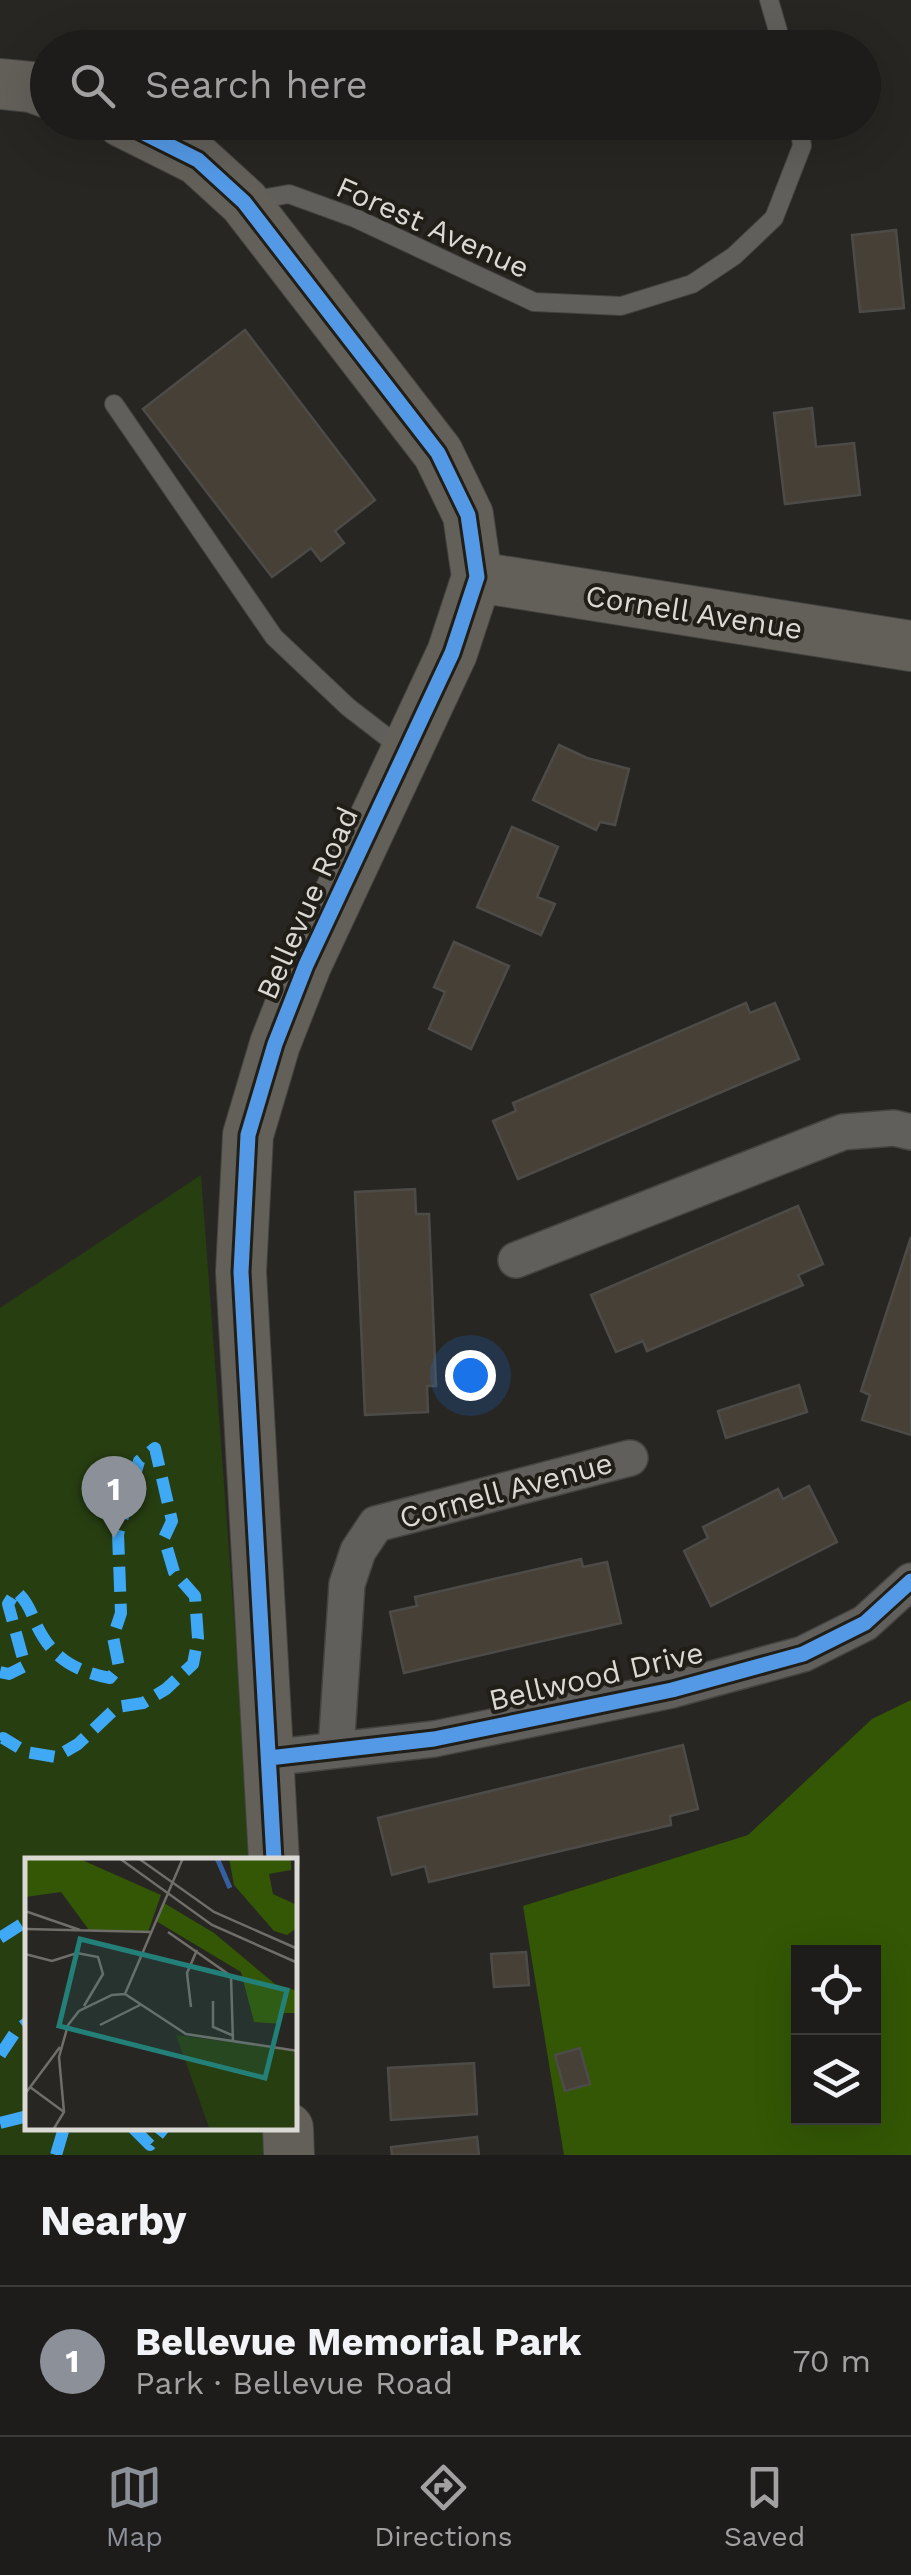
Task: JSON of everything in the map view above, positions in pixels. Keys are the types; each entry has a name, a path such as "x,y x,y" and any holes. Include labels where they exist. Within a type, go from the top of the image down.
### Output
{"street":[{"path":"0,84 30,87"},
{"name":"Bellevue Road","path":"158,140 198,160 244,202 438,453 468,515 477,577 452,653 306,965 275,1044 248,1135 241,1272 274,1858"},
{"name":"Cornell Avenue","path":"477,577 911,646"},
{"path":"516,1260 844,1132 894,1128 911,1132"},
{"name":"Cornell Avenue","path":"336,1750 347,1584 358,1551 376,1524 630,1458"},
{"name":"Bellwood Drive","path":"269,1758 452,1736 672,1690 803,1654 865,1622 911,1581"}],"lane":[{"path":"769,0 778,30"},
{"name":"Forest Avenue","path":"244,202 289,194 354,218 534,302 620,306 692,284 734,256 774,218 801,140"},
{"path":"114,404 274,637 348,707 405,751"}],"green space":[{"path":"201,1175 252,1858 25,1858 25,2130 268,2130 270,2155 0,2155 0,1308"},
{"path":"911,1700 911,2155 564,2155 523,1906 748,1835 872,1719"}],"building":[{"path":"896,230 904,308 860,312 852,235"},
{"path":"245,330 375,500 335,531 344,543 321,561 311,548 272,577 143,409"},
{"path":"812,408 816,447 854,443 860,495 785,504 774,413"},
{"path":"559,745 587,758 629,769 615,825 600,822 596,830 533,800"},
{"path":"512,827 558,847 537,897 555,904 541,935 477,907"},
{"path":"454,942 509,966 471,1049 429,1029 445,992 434,987"},
{"path":"746,1003 750,1013 775,1003 799,1059 518,1179 493,1121 516,1111 513,1103"},
{"path":"415,1189 416,1214 429,1214 436,1386 427,1386 428,1412 365,1415 355,1192"},
{"path":"798,1206 823,1264 798,1275 803,1285 647,1351 643,1341 616,1352 591,1295"},
{"path":"911,1237 911,1435 862,1420 870,1395 861,1391"},
{"path":"799,1385 807,1412 726,1438 718,1411"},
{"path":"809,1486 837,1542 711,1606 684,1551 708,1538 703,1527 778,1489 783,1499"},
{"path":"581,1559 583,1567 607,1562 621,1623 404,1673 390,1612 417,1606 415,1597"},
{"path":"683,1745 698,1809 670,1816 671,1825 429,1882 425,1866 392,1875 378,1818"},
{"path":"526,1952 529,1985 494,1987 491,1954"},
{"path":"580,2048 590,2084 565,2091 555,2055"},
{"path":"474,2063 477,2114 391,2120 388,2068"},
{"path":"477,2137 479,2155 392,2155 391,2147"}],"marked path":[{"path":"0,1672 9,1674 25,1666 8,1604 16,1591 49,1646 66,1661 110,1678 119,1667 113,1637 121,1613 118,1534 139,1461 155,1448 172,1521 164,1538 174,1572 195,1596 198,1638 193,1664 166,1689 143,1703 117,1707 78,1744 56,1757 26,1752 3,1738 0,1740"},
{"path":"0,1938 25,1922"},
{"path":"0,2055 25,2024"},
{"path":"0,2123 25,2117"},
{"path":"56,2155 63,2130"},
{"path":"135,2130 150,2145 162,2130"}],"cycle path":[{"path":"158,140 198,160 244,202 438,453 468,515 477,577 452,653 306,965 275,1044 248,1135 241,1272 274,1858"},
{"path":"269,1758 434,1739 672,1690 803,1654 865,1623 911,1581"}],"place":[{"name":"Bellevue Memorial Park","path":"114,1538"}]}
